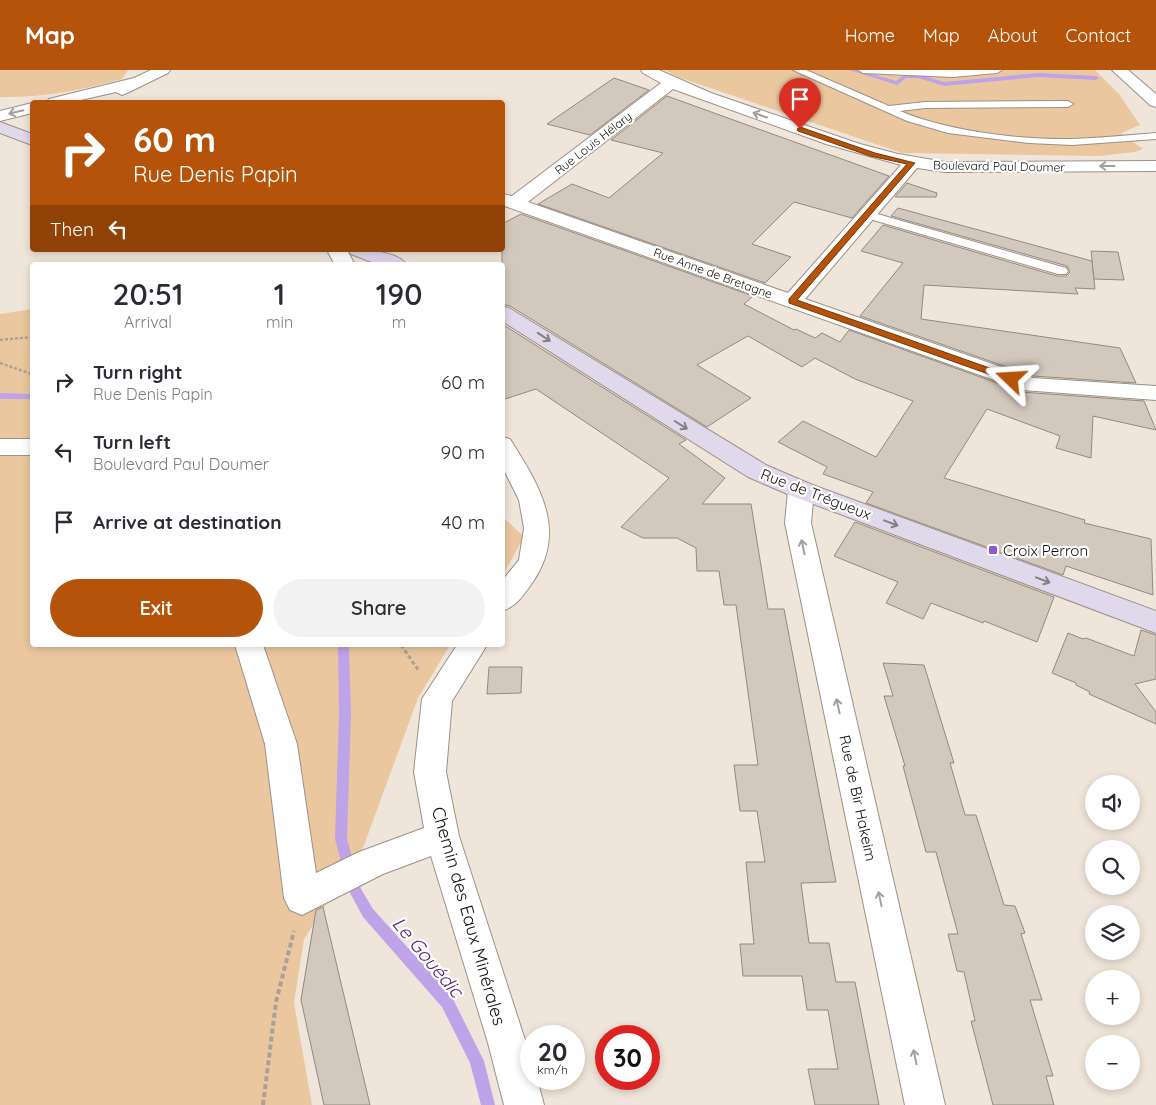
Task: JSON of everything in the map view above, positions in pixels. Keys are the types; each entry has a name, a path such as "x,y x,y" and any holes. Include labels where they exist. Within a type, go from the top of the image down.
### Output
{"main road":[{"path":"0,127 30,137"},
{"path":"363,252 389,262"},
{"name":"Rue de Trégueux","path":"505,314 606,379 757,471 802,490 1156,622"}],"street":[{"path":"61,100 163,70"},
{"name":"Boulevard Paul Doumer","path":"648,70 671,83 873,154 912,163 946,166 1156,166"},
{"path":"1119,70 1156,102"},
{"path":"99,100 138,76"},
{"name":"Rue Louis Hélary","path":"509,201 671,83"},
{"path":"0,116 30,108"},
{"path":"792,301 912,163"},
{"name":"Rue Anne de Bretagne","path":"509,201 1030,386 1156,393"},
{"path":"0,447 30,447"},
{"path":"505,450 528,487 538,525 532,561 505,596"},
{"name":"Rue de Bir Hakeim","path":"802,490 798,523 925,1105"},
{"path":"250,647 281,744 316,891 371,864 442,836"},
{"name":"Chemin des Eaux Minérales","path":"472,647 437,699 430,772 442,836 507,1042 524,1105"}],"lane":[{"path":"798,70 888,109 948,130 1029,140 1072,142 1156,136"},
{"path":"863,70 868,72 953,74 997,70"},
{"path":"888,109 925,105 1068,104"},
{"path":"867,215 1062,271"}],"path":[{"path":"0,340 30,337"},
{"path":"0,363 30,373"},
{"path":"263,1105 276,1002 316,891"}],"shaded area":[{"path":"0,70 128,70 122,79 92,87 47,95 0,97"},
{"path":"665,70 1095,70 1119,94 1140,125 1121,133 1143,149 1135,152 1099,156 902,153 678,77"},
{"path":"30,309 30,647 449,647 418,698 363,848 304,939 294,1003 312,1105 0,1105 0,314"},
{"path":"505,519 524,537 505,571"}],"building":[{"path":"614,78 649,90 590,135 547,124"},
{"path":"667,96 889,176 852,218 794,202 752,244 791,257 765,283 538,204 572,184 609,198 663,153 611,140"},
{"path":"907,183 937,193 936,197 895,197"},
{"path":"898,208 1092,261 1095,289 1075,288 1078,294 924,285 921,319 1120,348 1136,383 1033,376 860,316 903,263 861,251 883,225 1057,276 1066,276 1070,272 1067,266 891,216"},
{"path":"521,214 753,296 744,304 794,330 796,329 815,338 822,333 840,342 849,330 1022,392 1144,401 1156,430 1093,416 1091,458 1056,448 1060,436 987,409 944,478 1085,520 1084,523 1151,539 1153,595 1066,566 1063,575 866,503 873,492 823,474 827,467 778,442 803,421 876,457 913,401 855,379 815,358 802,367 748,336 697,365 751,398 707,427 510,306 505,305 505,262 502,262 502,252 505,252 505,222"},
{"path":"1091,251 1118,252 1124,280 1094,279"},
{"path":"505,326 686,440 679,444 725,478 702,504 751,504 768,609 784,609 836,882 801,883 809,943 829,943 836,982 855,982 879,1105 815,1105 808,1069 838,1069 828,1010 807,1010 802,976 743,976 740,944 754,944 746,862 765,862 757,811 740,811 734,765 758,765 736,605 724,605 719,571 697,571 696,548 677,538 643,538 621,527 669,478 536,389 505,399"},
{"path":"855,522 1054,597 1037,642 931,603 923,619 886,603 898,582 834,556"},
{"path":"1141,630 1156,635 1156,679 1135,684 1156,712 1156,724 1089,694 1090,692 1076,685 1076,683 1052,673 1068,633 1134,656"},
{"path":"883,663 924,665 954,763 950,763 965,815 976,815 1004,905 1015,906 1025,933 1021,934 1042,1000 1030,1000 1053,1076 1046,1076 1054,1105 993,1105 971,1021 975,1021 964,972 957,971 948,934 958,934 936,852 926,852 903,766 905,766 884,696 893,696"},
{"path":"489,667 522,667 521,693 487,694"},
{"path":"323,907 370,1105 324,1105 301,1000 316,910"}],"waterway":[{"name":"Le Gouédic","path":"852,70 897,83 905,76 918,76 944,84 1038,75 1096,78"},
{"name":"Le Gouédic","path":"0,396 30,397"},
{"name":"Le Gouédic","path":"344,647 345,713 341,839 355,891 368,913 447,1002 477,1061 488,1105"}],"place":[{"name":"Croix Perron","path":"993,550"}],"route":[{"path":"800,129 873,154 912,163 792,301 1011,379"}]}
